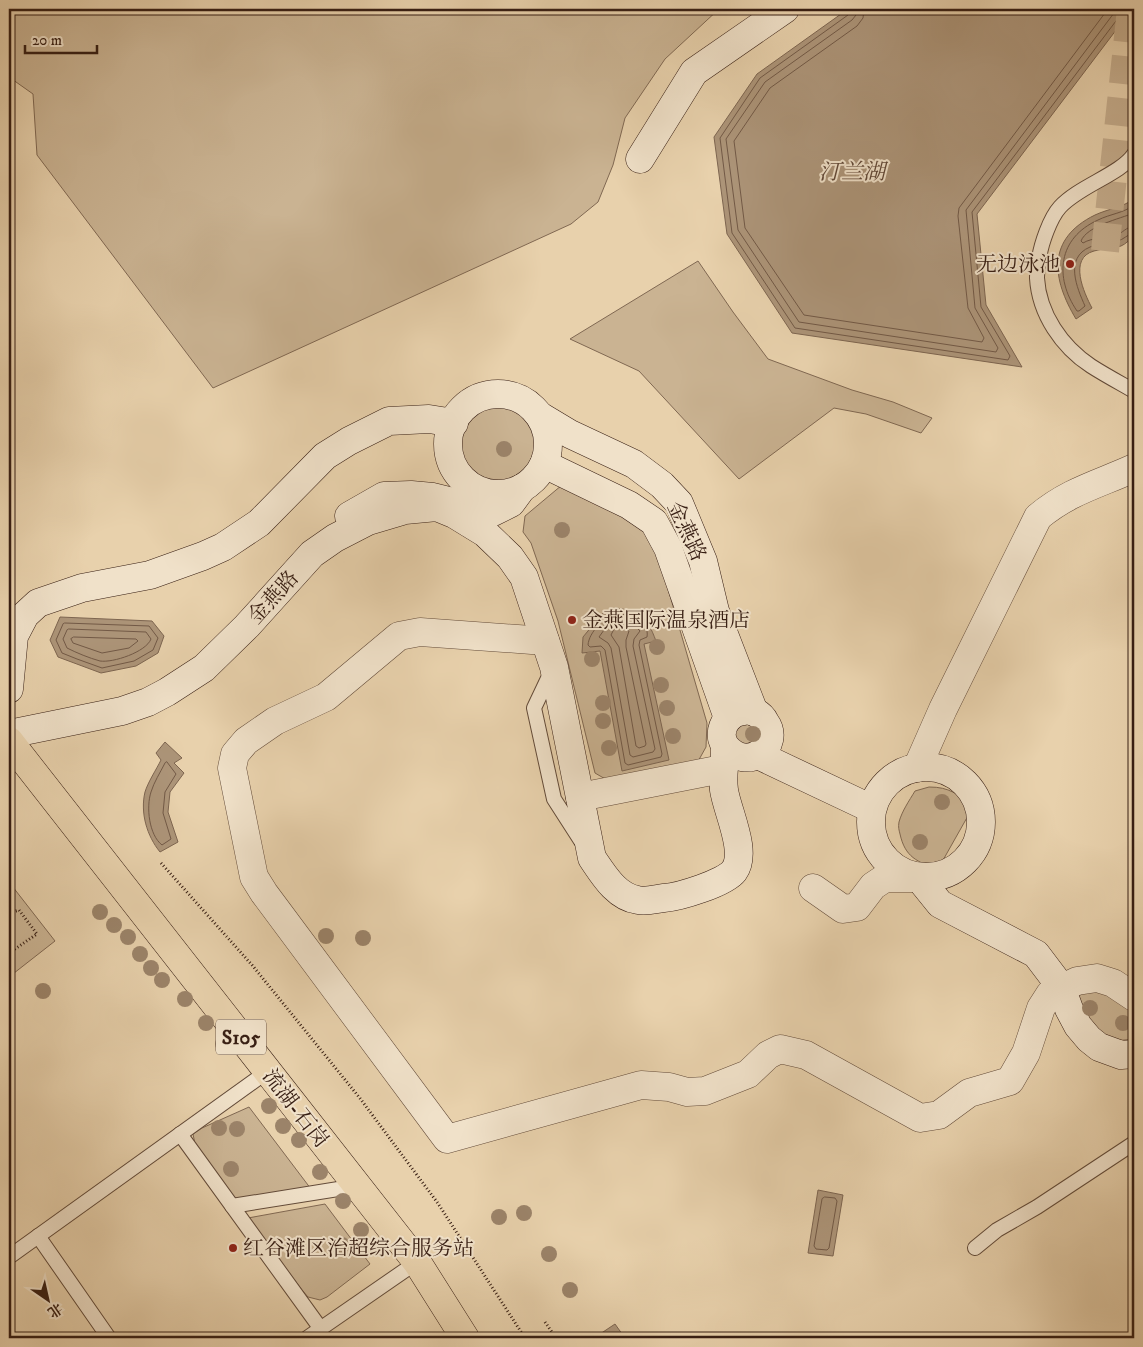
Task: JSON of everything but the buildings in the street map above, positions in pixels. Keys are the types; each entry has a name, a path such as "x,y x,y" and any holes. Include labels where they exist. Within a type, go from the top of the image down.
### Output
{"main road":[{"name":"流湖-石岗","path":"9,741 417,1262 465,1338"}],"street":[{"path":"640,158 694,72 785,9"},
{"name":"金燕路","path":"9,612 28,595 50,582 166,558 212,538 236,522 305,449 337,429 378,409 412,404 460,414 480,397 497,394 514,396 528,404 540,416 570,434 634,464 662,484 679,503 703,561 741,715"},
{"path":"460,414 449,434 448,450 453,465 462,478 475,488 490,493 517,495"},
{"path":"9,689 14,636 25,615 38,603 82,588 150,575 203,556 223,547 259,523 325,456 350,441 389,421 429,419 460,414"},
{"path":"540,416 547,431 548,448 544,464"},
{"name":"金燕路","path":"9,734 148,689 205,653 250,607 287,564 320,534 384,496 411,494 433,497 493,512 517,495 535,478 544,464 629,505 654,522 668,548 741,715"},
{"path":"917,768 943,709 1038,517 1053,504 1080,490 1134,468"},
{"name":"金燕路","path":"517,495 506,526 554,667 592,858 607,880 624,896 638,900 668,898 712,885 734,871 739,858 724,771 722,732 741,715"},
{"name":"金燕路","path":"9,734 122,711 148,702 167,692 204,668 247,626 312,554 335,538 368,521 405,510 437,508 454,514 485,533 510,557 524,577"},
{"path":"545,641 420,632 399,636 326,697 275,721 253,736 235,754 232,768 254,877 447,1139 641,1086 669,1087 687,1092 706,1091 748,1074 768,1055 780,1049 806,1055 920,1118 939,1115 969,1093 1010,1081 1026,1053 1041,1008 1050,994 1061,987 1077,981 1097,978 1113,983 1134,997"},
{"name":"金燕路","path":"724,771 738,768 759,751 768,726 764,719 741,715"},
{"path":"580,802 724,771 736,756 759,751 874,803"},
{"path":"813,888 843,909 857,907 873,886 885,878 919,878 938,877 955,870 970,857 979,840 982,821 978,802 968,786 954,774 936,767 917,768 901,773 887,783 874,803 870,827 875,845 886,861 900,872 919,878 940,904 1036,954 1061,987 1073,1018 1089,1039 1099,1047 1121,1055 1134,1054"},
{"name":"金燕路","path":"580,802 602,817 607,848 626,886 637,891 667,887 716,872 729,858 728,849 715,814 724,771"}],"lane":[{"path":"1134,154 1117,169 1085,187 1059,207 1048,228 1040,251 1037,278 1041,303 1049,321 1063,342 1090,366 1134,391"},
{"path":"554,667 534,708 554,799 592,858"},
{"path":"9,1257 268,1071"},
{"path":"180,1134 321,1328"},
{"path":"975,1248 997,1230 1037,1207 1134,1143"},
{"path":"232,1206 357,1186"},
{"path":"38,1236 109,1338"},
{"path":"307,1338 417,1262"}],"path":[{"path":"161,863 252,966 359,1097 437,1202 525,1338"},
{"path":"9,913 19,910 37,934 9,953"},
{"path":"545,1322 556,1338"}],"shaded area":[{"path":"9,9 719,9 665,59 625,118 613,165 598,202 571,224 213,388 37,155 33,94 9,77"},
{"path":"698,261 768,359 852,390 893,402 932,418 921,433 866,414 834,408 739,479 639,371 570,339"},
{"path":"500,403 516,406 529,415 538,428 541,444 538,460 529,473 516,482 500,485 484,482 471,473 462,460 459,444 462,428 471,415 484,406"},
{"path":"575,484 644,529 659,558 707,723 706,747 696,765 607,780 595,773 558,621 531,543 523,532 525,516 562,485"},
{"path":"745,723 754,725 759,742 736,747 734,730"},
{"path":"929,787 942,788 953,792 973,807 938,869 913,858 902,842 899,828 902,814 915,791"},
{"path":"9,882 55,941 9,977"},
{"path":"1084,988 1097,988 1134,1007 1134,1039 1115,1041 1089,1027 1074,997"},
{"path":"249,1107 311,1189 237,1202 195,1144 193,1134"},
{"path":"325,1204 370,1264 327,1297 320,1300 308,1297 248,1218"}],"water":[{"name":"汀兰湖","path":"848,9 1132,9 977,214 986,305 1022,367 792,333 727,234 714,137 757,74"},
{"name":"无边泳池","path":"1134,199 1134,236 1121,246 1094,251 1086,255 1082,261 1080,276 1085,294 1092,308 1076,319 1062,289 1059,275 1058,261 1061,248 1068,236 1079,225 1095,215"},
{"path":"615,608 637,613 642,617 649,626 656,641 644,644 669,760 622,771 600,651 582,653 583,637 602,614"},
{"path":"60,617 152,621 164,636 158,653 136,666 101,673 58,657 50,640"},
{"path":"165,742 182,758 174,763 184,773 170,792 168,812 178,842 160,852 148,832 143,808 148,784 161,760 156,753"},
{"path":"818,1190 843,1195 833,1256 808,1253"},
{"path":"615,1324 625,1338 594,1338"}],"tunnel":[{"path":"1105,251 1131,9"}],"place":[{"name":"无边泳池","path":"1070,264"},
{"name":"金燕国际温泉酒店","path":"572,620"},
{"name":"红谷滩区治超综合服务站","path":"233,1248"}]}
